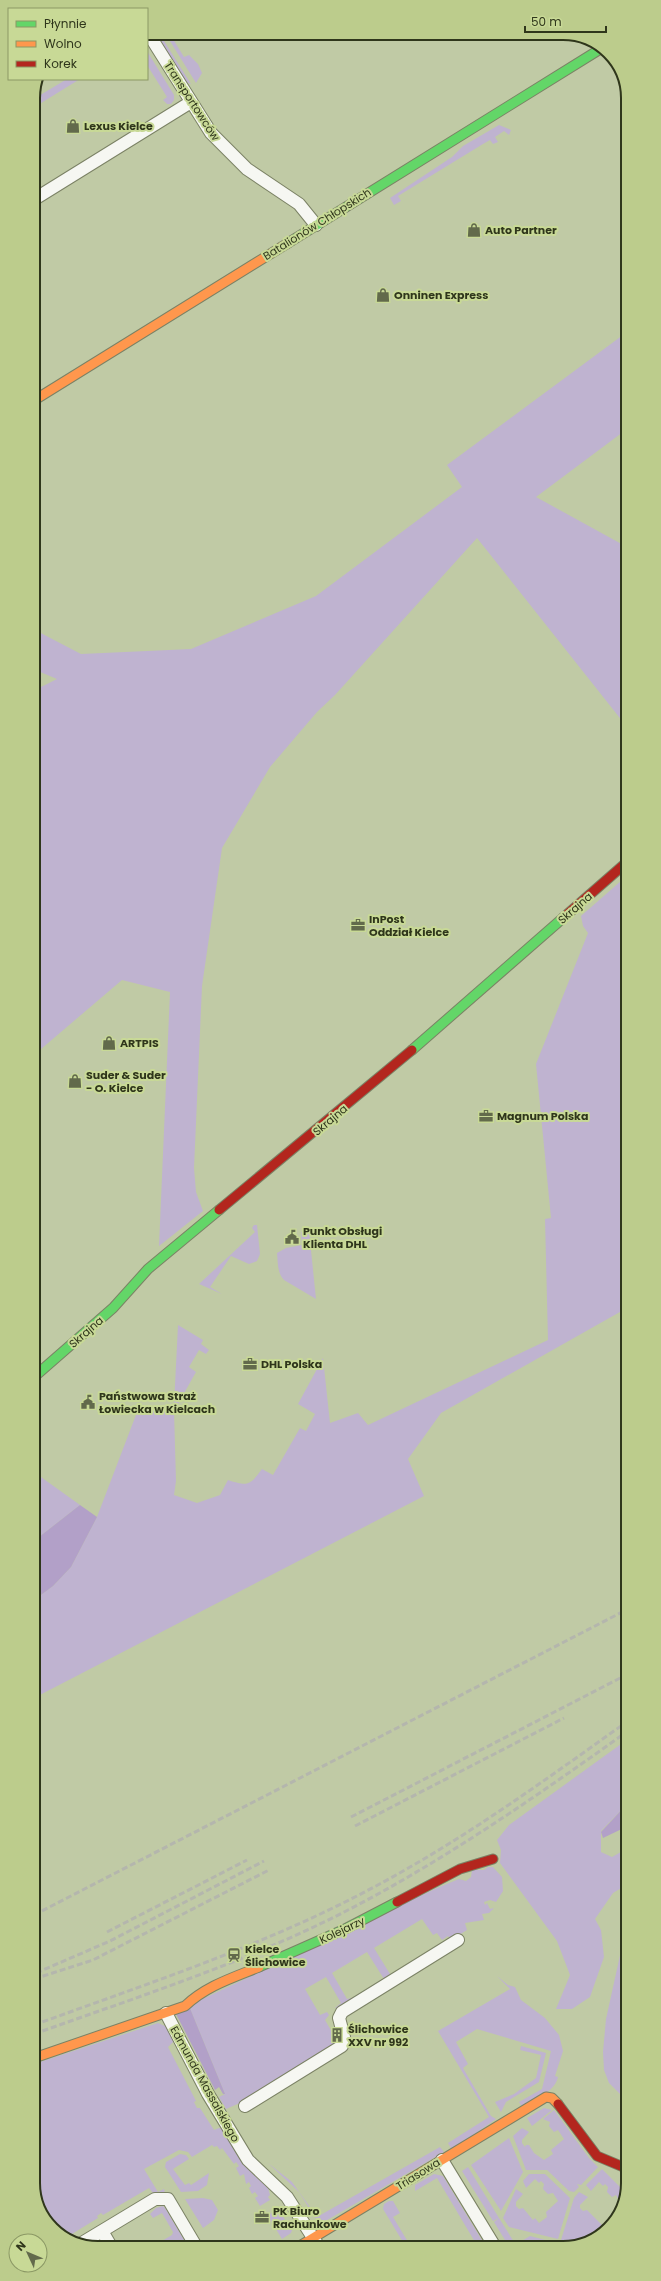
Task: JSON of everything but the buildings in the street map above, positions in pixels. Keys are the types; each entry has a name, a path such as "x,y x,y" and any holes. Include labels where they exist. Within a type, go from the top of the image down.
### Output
{"street":[{"name":"Transportowców","path":"152,40 211,133 230,154 247,169 299,204 316,225"},
{"name":"Batalionów Chłopskich","path":"40,398 597,51"},
{"path":"40,196 191,102"},
{"name":"Skrajna","path":"40,1372 113,1308 148,1269 392,1067 621,867"},
{"name":"Kolejarzy","path":"40,2056 185,2006 198,1994 210,1987 266,1965 363,1921 446,1875 478,1861 493,1859"},
{"path":"245,2106 342,2046 344,2037 339,2018 342,2012 458,1940"},
{"name":"Edmunda Massalskiego","path":"166,2013 211,2100 248,2160 287,2197 315,2241"},
{"name":"Triasowa","path":"319,2241 442,2160 546,2097 552,2098 598,2156 621,2167"},
{"path":"442,2160 491,2241"},
{"path":"87,2240 155,2199 165,2198 168,2199 193,2241"},
{"path":"102,2231 108,2241"}],"shaded area":[{"path":"158,40 163,40 191,84 185,82"},
{"path":"169,40 174,40 184,57 189,55 198,64 202,73 196,83"},
{"path":"148,53 174,95 174,100 171,104 167,104 163,100 167,97 148,67"},
{"path":"65,80 78,80 40,104 40,95"},
{"path":"499,125 511,130 509,135 504,131 495,137 498,142 493,144 490,140 483,144 398,196 401,201 394,205 390,198 452,157 463,146"},
{"path":"621,336 621,433 536,497 621,544 621,719 477,538 335,695 317,712 270,767 222,848 202,986 194,1168 196,1192 203,1211 159,1246 170,992 122,980 40,1050 40,688 57,679 40,672 40,633 81,654 191,649 316,596 462,487 447,465"},
{"path":"621,881 621,1311 441,1413 408,1459 424,1496 40,1695 40,1596 53,1586 71,1567 97,1517 139,1407 174,1405 178,1325 203,1340 201,1344 209,1350 206,1354 199,1350 189,1367 196,1372 174,1411 176,1481 174,1495 197,1503 220,1495 228,1480 245,1484 252,1481 262,1469 273,1475 300,1428 306,1431 315,1414 298,1404 323,1358 330,1423 358,1413 368,1425 548,1340 545,1219 551,1218 536,1064 588,933 583,926 581,916"},
{"path":"254,1225 257,1225 260,1254 257,1261 249,1264 231,1256 210,1287 222,1294 199,1284 255,1232 252,1228"},
{"path":"309,1231 316,1299 284,1280 280,1274 278,1264 277,1253 286,1248 302,1245 301,1232"},
{"path":"40,1476 80,1505 40,1536"},
{"path":"80,1505 97,1517 71,1567 53,1586 40,1596 40,1536"},
{"path":"621,1744 621,1810 601,1831 601,1852 612,1857 621,1852 621,1888 613,1893 595,1919 601,1930 604,1957 590,1997 572,2009 556,2009 570,1975 557,1941 500,1863 501,1850 497,1840 509,1825"},
{"path":"621,1811 621,1829 603,1838 601,1832"},
{"path":"488,1867 493,1867 502,1877 503,1891 496,1902 490,1900 484,1902 485,1905 487,1903 490,1909 494,1908 489,1913 482,1914 484,1920 465,1923 467,1930 451,1940 448,1936 442,1940 437,1933 433,1935 422,1919 374,1948 390,1974 397,1971 384,1979 367,1952 332,1973 347,1999 355,1997 338,2008 335,2008 341,2003 326,1977 305,1989 320,2015 327,2012 329,2015 325,2020 336,2039 340,2037 340,2041 242,2102 226,2109 219,2097 225,2094 189,2006 437,1888 459,1879 466,1881 471,1877 472,1870 484,1870"},
{"path":"621,1951 621,2095 609,2083 604,2070 603,2052 606,2019"},
{"path":"497,1976 508,1985 515,1987 521,2000 545,2018 559,2035 563,2051 555,2076 558,2077 553,2087 522,2107 519,2102 542,2089 551,2051 477,2029 456,2042 468,2064 463,2068 491,2116 496,2119 452,2150 448,2143 489,2117 438,2031 510,1989"},
{"path":"189,2006 225,2094 223,2094 219,2087 215,2090 175,2012"},
{"path":"158,2023 167,2027 174,2041 168,2047 196,2101 194,2102 197,2108 200,2108 214,2130 219,2128 223,2129 243,2164 268,2188 270,2195 268,2197 270,2200 260,2206 255,2198 258,2196 255,2192 252,2194 249,2188 251,2186 249,2182 246,2184 244,2174 240,2176 236,2168 239,2166 236,2162 234,2164 222,2148 220,2150 217,2146 214,2147 212,2145 192,2157 188,2152 179,2150 144,2169 158,2192 164,2189 165,2193 154,2194 149,2188 103,2215 101,2213 97,2216 98,2218 71,2234 60,2227 52,2218 44,2205 41,2194 40,2062"},
{"path":"521,2046 546,2053 539,2082 506,2102 501,2112 495,2102 514,2094 536,2078 541,2055 520,2050"},
{"path":"544,2108 552,2110 532,2126 527,2118"},
{"path":"554,2110 589,2158 598,2167 581,2185 577,2184 579,2187 574,2192 569,2191 547,2170 526,2170 513,2136 522,2128 529,2132 522,2140 522,2143 525,2147 526,2145 529,2145 534,2153 544,2160 553,2154 551,2150 564,2139 558,2130 554,2132 549,2126 550,2122 543,2119"},
{"path":"509,2138 523,2172 501,2211 471,2165"},
{"path":"440,2147 444,2152 322,2223 318,2222 299,2192 268,2163 292,2182 317,2217"},
{"path":"180,2154 186,2155 189,2159 173,2169 185,2185 189,2183 191,2185 209,2173 207,2185 198,2191 181,2192 165,2167 166,2162"},
{"path":"468,2167 499,2218 493,2221 462,2171"},
{"path":"602,2169 621,2188 619,2200 616,2195 612,2197 607,2192 608,2187 605,2184 603,2186 599,2182 591,2191 586,2185"},
{"path":"434,2174 443,2176 482,2241 474,2241 437,2178 415,2191 415,2185"},
{"path":"529,2174 545,2174 570,2198 558,2239 509,2227 503,2218 516,2189 523,2194 516,2202 516,2206 519,2209 523,2208 533,2220 535,2218 539,2223 547,2217 546,2212 558,2201 553,2193 548,2194 543,2189 544,2184 541,2181 539,2183 535,2179 526,2188 523,2181"},
{"path":"579,2192 588,2197 580,2205 580,2208 583,2211 587,2210 602,2225 585,2237 574,2240 561,2240 574,2198"},
{"path":"203,2198 212,2200 218,2210 214,2220 203,2228 185,2199"},
{"path":"389,2201 393,2201 400,2213 393,2217 407,2241 402,2241 383,2209 384,2204"},
{"path":"163,2206 165,2208 185,2241 162,2241 172,2235 173,2232 162,2213 153,2218 150,2214 156,2208"},
{"path":"277,2208 292,2230 291,2233 282,2239 268,2216"},
{"path":"499,2218 513,2241 504,2241 505,2240 494,2222"},
{"path":"530,2236 549,2241 522,2241"}],"railway":[{"path":"40,1912 621,1613"},
{"path":"351,1817 621,1678"},
{"path":"355,1826 564,1718"},
{"path":"40,2023 207,1962 333,1908 440,1850 535,1787 621,1726"},
{"path":"40,2032 194,1977 273,1945 350,1909 422,1869 492,1825 621,1736"},
{"path":"107,1932 247,1860"},
{"path":"40,1971 110,1941 264,1861"},
{"path":"40,1977 93,1960 269,1870"}],"traffic: fast":[{"path":"288,243 597,51"},
{"path":"412,1050 563,918"},
{"path":"40,1372 113,1308 148,1269 219,1210"},
{"path":"259,1967 345,1929 397,1902"}],"traffic: slow":[{"path":"40,397 288,243"},
{"path":"40,2056 185,2006 193,1999 211,1988 259,1967"},
{"path":"308,2241 546,2097 552,2098 558,2104"}],"traffic: jam":[{"path":"563,918 621,867"},
{"path":"219,1210 412,1050"},
{"path":"397,1902 460,1869 493,1859"},
{"path":"558,2104 597,2156 621,2166"}],"place":[{"name":"Lexus Kielce","path":"73,126"},
{"name":"Auto Partner","path":"474,230"},
{"name":"Onninen Express","path":"383,295"},
{"name":"InPost Oddział Kielce","path":"358,925"},
{"name":"ARTPIS","path":"109,1043"},
{"name":"Suder & Suder - O. Kielce","path":"75,1081"},
{"name":"Magnum Polska","path":"486,1116"},
{"name":"Punkt Obsługi Klienta DHL","path":"292,1237"},
{"name":"DHL Polska","path":"250,1364"},
{"name":"Państwowa Straż Łowiecka w Kielcach","path":"88,1402"},
{"name":"Kielce Ślichowice","path":"234,1955"},
{"name":"Ślichowice XXV nr 992","path":"337,2035"},
{"name":"PK Biuro Rachunkowe","path":"262,2217"}]}
